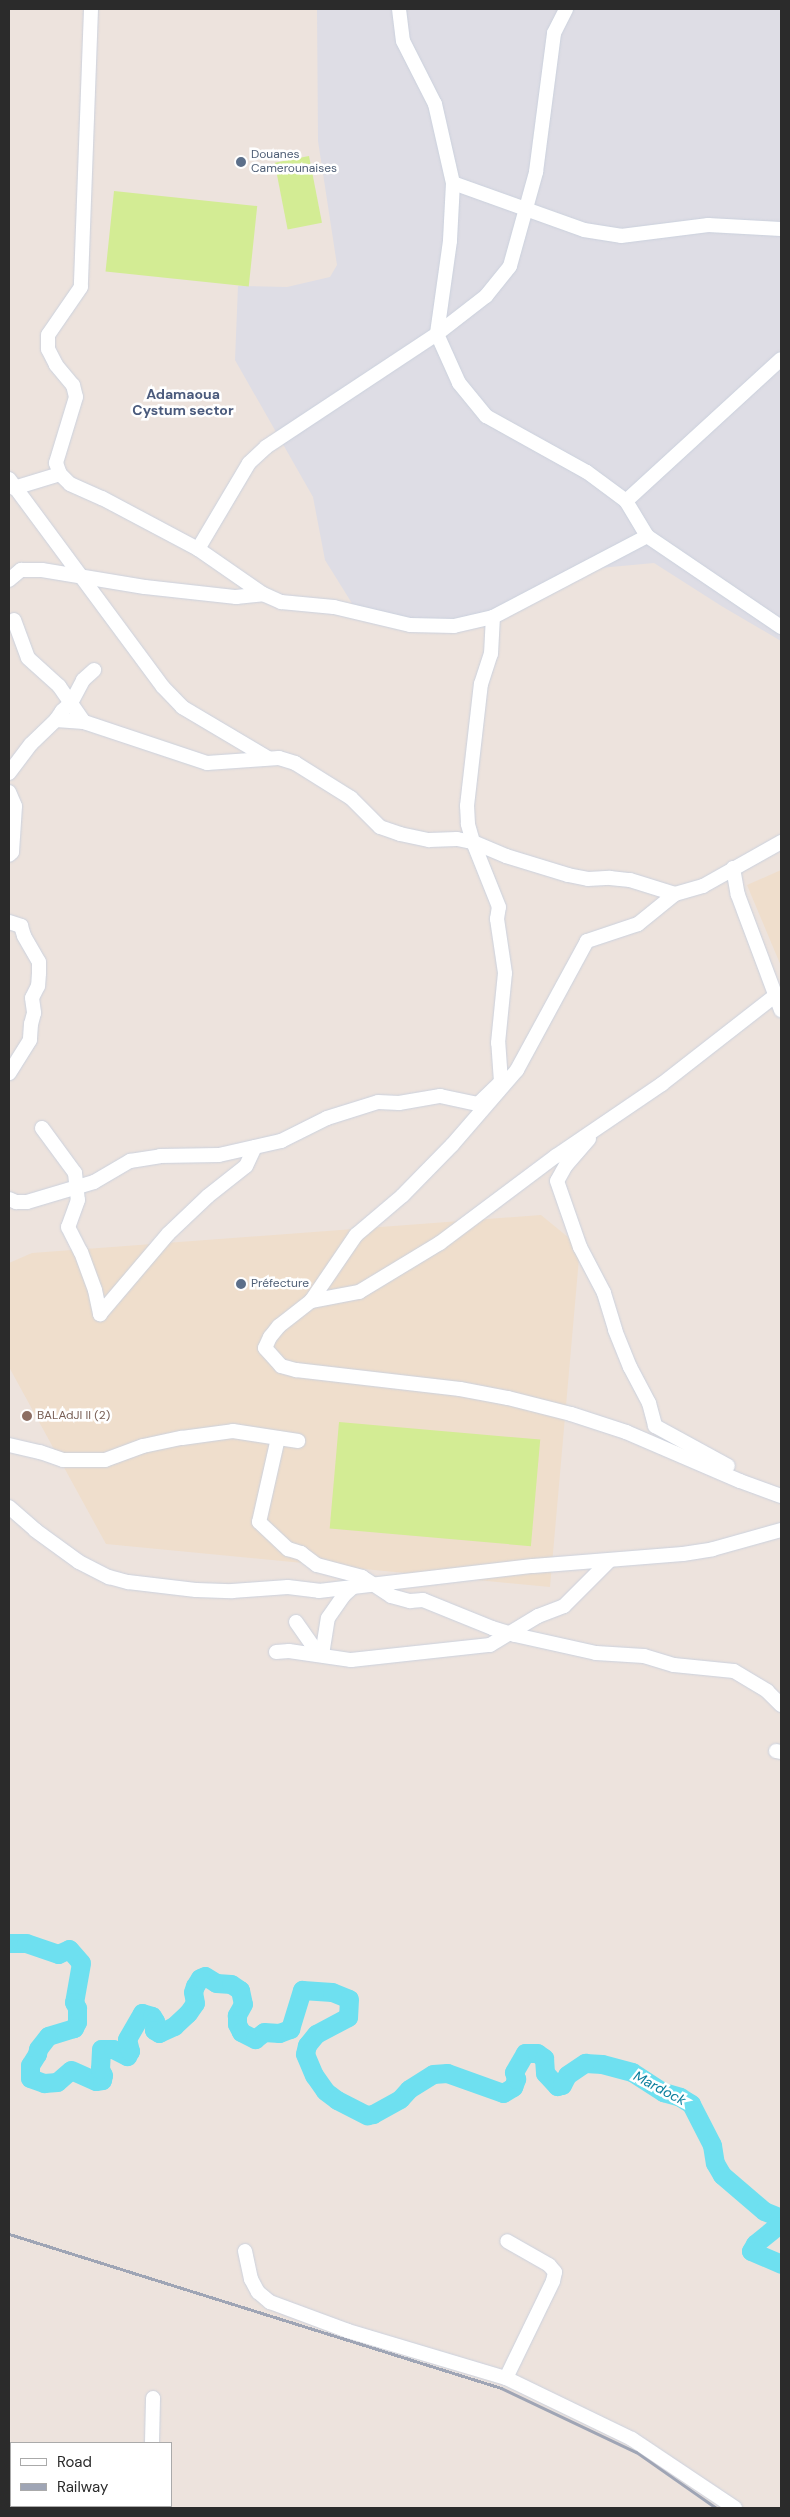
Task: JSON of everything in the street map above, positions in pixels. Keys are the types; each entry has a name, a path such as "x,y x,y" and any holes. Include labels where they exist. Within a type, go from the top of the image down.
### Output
{"street":[{"path":"91,9 81,287 48,336 48,349 56,365 73,384 76,397 56,463 60,474 70,484 198,550 263,594 281,602 334,607 410,625 454,626 493,617 647,536"},
{"path":"399,9 403,41 435,104 453,183 450,241 437,334 459,383 486,416 587,472 626,501 647,536 781,627"},
{"path":"198,550 249,463 266,447 437,334 486,296 510,266 536,172 554,32 566,9"},
{"path":"453,183 584,230 621,236 708,225 781,229"},
{"path":"626,501 781,359"},
{"path":"60,474 12,483 163,688 182,706 268,758"},
{"path":"9,580 21,570 42,570 145,587 228,596 263,594"},
{"path":"9,1199 16,1202 27,1202 94,1182 130,1161 160,1156 218,1155 281,1141 327,1118 378,1102 399,1103 440,1096 478,1104 501,1082 498,1043 505,973 497,919 499,907 473,842 468,824 468,797 481,684 490,654 493,617"},
{"path":"14,620 28,658 59,686 84,722"},
{"path":"9,773 31,744 71,703 76,690 90,672 94,670"},
{"path":"56,720 84,722 207,763 268,758 279,758 295,762 351,798 380,827 400,834 429,840 457,839 473,842 506,856 568,875 588,879 610,878 630,880 675,894"},
{"path":"9,792 15,806 12,852 9,855"},
{"path":"781,842 703,886 675,894 638,924 587,941 518,1070 452,1145 402,1196 356,1235 310,1302 279,1326 270,1337 265,1348 281,1366 296,1370 460,1389 508,1398 572,1414 626,1432 740,1481 781,1495"},
{"path":"733,868 738,895 781,1010"},
{"path":"9,922 21,926 24,936 39,962 38,986 32,998 34,1013 30,1040 9,1074"},
{"path":"310,1302 359,1292 440,1243 604,1122 662,1084 776,995"},
{"path":"604,1122 566,1165 557,1181 580,1247 604,1293 615,1330 630,1367 649,1403 655,1426 781,1495"},
{"path":"42,1128 75,1173 78,1200 68,1226 81,1252 95,1290 100,1314 168,1234 208,1196 246,1166 255,1147"},
{"path":"9,1445 40,1452 63,1460 105,1460 153,1444 233,1431 298,1441"},
{"path":"278,1438 259,1522 288,1549 301,1553 316,1565 362,1577 391,1596 410,1601 423,1600 509,1634 596,1653 644,1656 674,1665 734,1671 767,1690 781,1705"},
{"path":"9,1507 34,1530 79,1562 109,1577 128,1582 196,1590 232,1591 288,1587 319,1591 533,1566 609,1561 713,1549 781,1530"},
{"path":"276,1652 322,1655 351,1660 490,1645 538,1616 564,1606 609,1561"},
{"path":"322,1655 328,1618 344,1595 353,1587"},
{"path":"296,1622 312,1646 322,1655"},
{"path":"506,2378 553,2281 555,2272 549,2265 507,2241"},
{"path":"245,2251 251,2279 258,2292 276,2305 348,2330 506,2378 632,2439 735,2508"},
{"path":"152,2442 153,2398"}],"shaded area":[{"path":"317,9 781,9 781,641 654,563 589,569 498,620 411,629 353,605 325,560 313,497 235,360 238,286 287,287 330,277 337,265 318,141"},
{"path":"781,870 781,966 747,885"},
{"path":"541,1215 580,1247 550,1587 106,1544 9,1367 9,1263 32,1253"}],"green space":[{"path":"309,156 322,223 288,229 275,163"},
{"path":"114,191 257,206 249,287 106,272"},
{"path":"339,1422 540,1440 531,1546 330,1529"}],"waterway":[{"name":"Mardock","path":"9,1943 26,1943 58,1954 69,1949 81,1963 74,2002 77,2008 77,2022 74,2028 48,2036 38,2049 30,2065 30,2078 44,2083 57,2082 71,2070 96,2081 102,2080 103,2075 100,2069 101,2049 113,2049 127,2056 130,2051 127,2039 142,2013 152,2016 155,2021 154,2030 159,2033 174,2026 188,2013 195,2003 193,1992 195,1986 200,1978 205,1976 216,1983 231,1984 240,1990 243,2004 237,2015 237,2024 241,2032 255,2039 264,2032 279,2033 290,2029 302,1990 332,1992 349,1999 348,2017 316,2034 307,2045 305,2054 314,2075 325,2091 337,2100 367,2115 373,2114 400,2099 409,2089 433,2074 447,2073 503,2093 513,2087 516,2079 514,2072 525,2053 537,2053 544,2058 545,2073 557,2086 562,2085 567,2075 585,2063 602,2064 632,2072 663,2092 680,2097 691,2104 712,2145 715,2163 722,2175 764,2211 779,2217 777,2226 755,2244 751,2251 781,2264"}],"railway":[{"path":"9,2234 501,2388 636,2452 716,2508"}],"place":[{"name":"Douanes Camerounaises","path":"241,162"},
{"name":"Préfecture","path":"241,1284"},
{"name":"BALAdJI II (2)","path":"27,1416"}],"district":[{"name":"Adamaoua Cystum sector","path":"183,402"}]}
